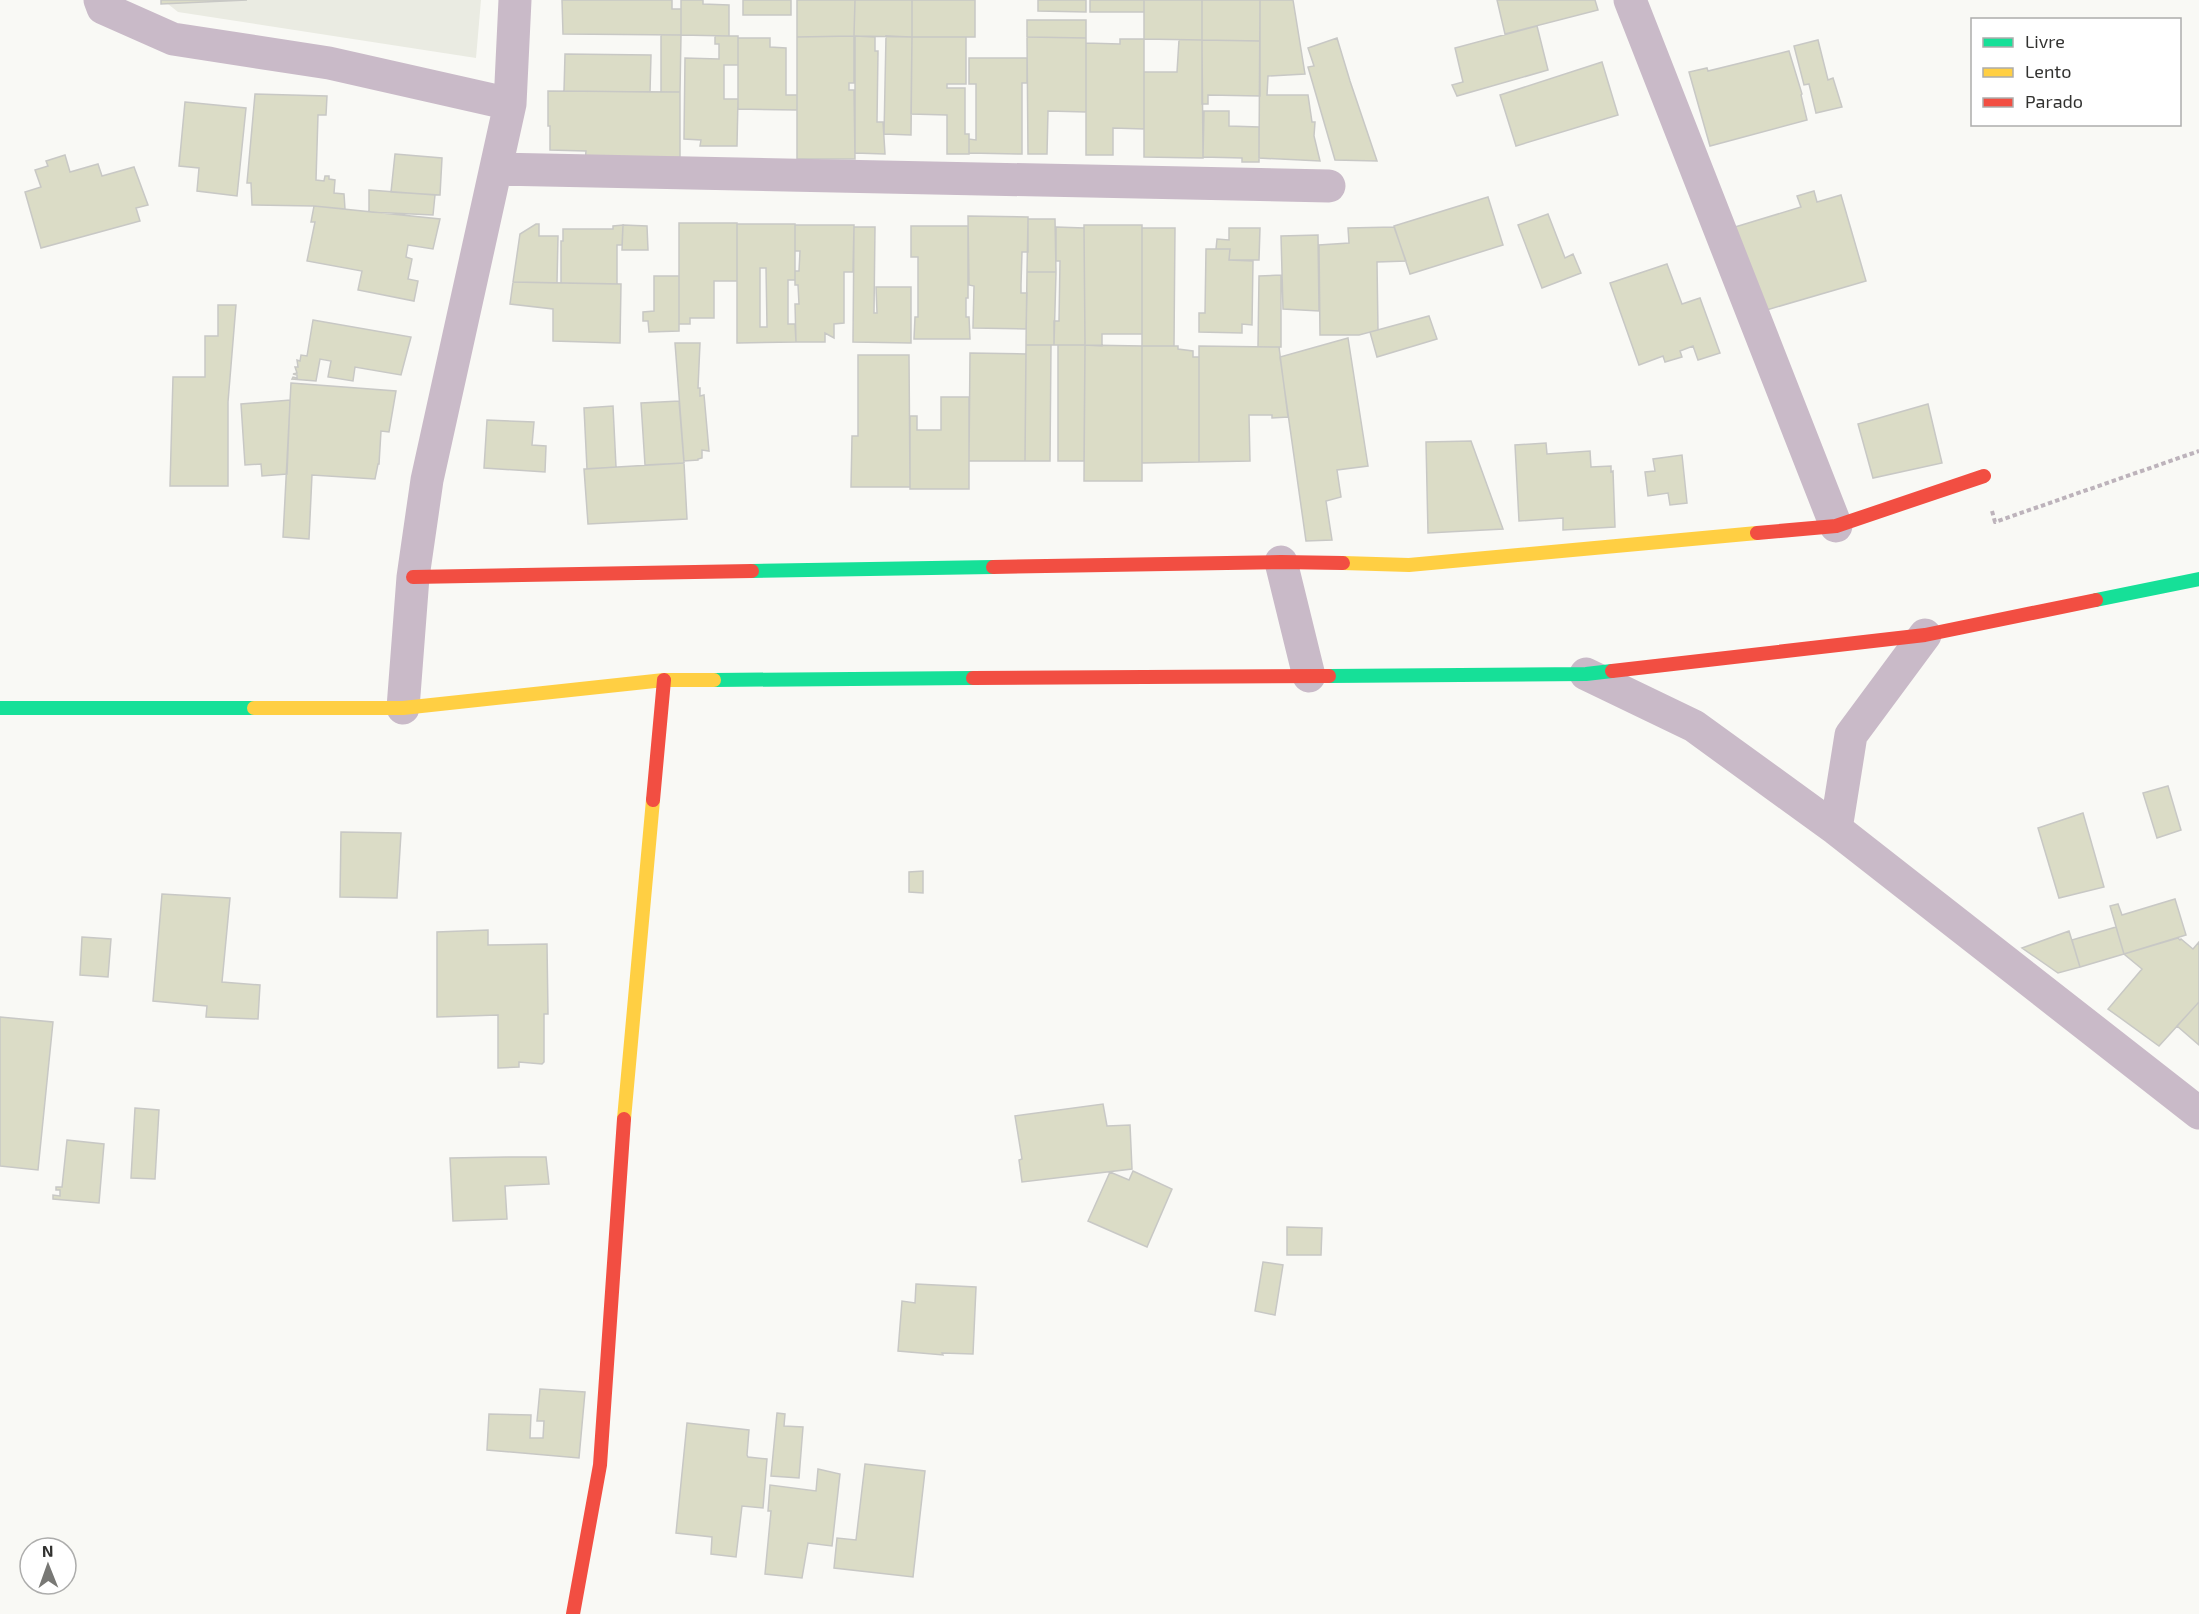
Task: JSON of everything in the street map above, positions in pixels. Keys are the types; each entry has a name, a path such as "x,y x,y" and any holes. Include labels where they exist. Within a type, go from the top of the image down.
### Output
{"street":[{"path":"100,0 103,8 173,39 329,63 510,104"},
{"path":"403,708 413,578 427,480 510,104 515,0"},
{"path":"1630,0 1836,526"},
{"path":"496,169 1329,186"},
{"path":"413,578 1281,562 1409,565 1836,526 1984,476"},
{"path":"1281,562 1309,676"},
{"path":"0,708 403,708 664,680 1586,674 1925,635 2199,579"},
{"path":"1836,829 1851,735 1925,635"},
{"path":"1586,674 1694,726 1836,829 2199,1113"},
{"path":"573,1614 600,1465 627,1071 664,680"}],"path":[{"path":"1984,476 1995,522 2199,451"}],"shaded area":[{"path":"163,0 481,0 476,58 178,12"}],"building":[{"path":"161,0 247,0 161,4"},
{"path":"562,0 672,0 672,9 681,9 681,35 563,34"},
{"path":"681,0 703,0 703,4 729,5 729,36 681,35"},
{"path":"743,0 791,0 791,15 743,15"},
{"path":"797,0 855,0 854,36 797,37"},
{"path":"855,0 912,0 912,37 854,36"},
{"path":"912,0 975,0 975,37 912,37"},
{"path":"1038,0 1086,0 1086,12 1038,11"},
{"path":"1090,0 1144,0 1144,12 1090,12"},
{"path":"1144,0 1202,0 1202,40 1144,39"},
{"path":"1202,0 1260,0 1260,41 1202,40"},
{"path":"1260,0 1293,0 1305,74 1268,76 1267,95 1308,95 1312,122 1315,122 1314,136 1320,161 1259,158"},
{"path":"1497,0 1595,0 1598,10 1505,34"},
{"path":"1027,20 1086,20 1086,38 1027,37"},
{"path":"1537,26 1548,70 1457,96 1452,85 1463,82 1455,48"},
{"path":"661,35 681,35 680,92 661,92"},
{"path":"715,36 738,36 738,65 724,65 724,99 738,99 737,146 700,146 701,140 684,139 685,58 719,59 719,44 715,44"},
{"path":"854,36 854,83 849,83 849,90 854,90 855,159 797,159 797,37"},
{"path":"855,36 875,37 875,51 878,51 877,122 883,122 885,154 855,153"},
{"path":"886,36 912,37 911,135 884,134"},
{"path":"912,37 966,37 966,84 947,84 947,88 965,88 965,134 969,134 969,154 947,154 947,115 911,114"},
{"path":"1027,37 1086,38 1086,112 1048,111 1047,154 1028,154"},
{"path":"738,38 770,38 770,47 786,48 786,95 797,95 797,110 738,109"},
{"path":"1337,38 1377,161 1335,160 1308,67 1314,66 1308,48"},
{"path":"1120,39 1144,39 1144,129 1113,128 1113,155 1086,155 1086,43 1120,44"},
{"path":"1179,40 1202,40 1203,158 1144,157 1144,72 1177,72"},
{"path":"1202,40 1260,41 1260,96 1208,95 1208,104 1202,104"},
{"path":"1818,40 1828,80 1833,78 1842,107 1816,113 1809,84 1804,85 1794,46"},
{"path":"1789,51 1807,120 1710,146 1689,72 1707,68 1708,71"},
{"path":"565,54 651,55 650,92 564,91"},
{"path":"969,58 1027,58 1027,83 1022,83 1022,154 969,153 969,139 976,140 976,84 969,84"},
{"path":"1602,62 1618,115 1516,146 1500,95"},
{"path":"548,91 680,92 680,157 585,163 586,151 550,150"},
{"path":"255,94 327,96 326,115 318,115 316,180 324,181 325,176 329,176 329,179 335,180 334,193 344,194 345,209 252,205 251,183 247,183"},
{"path":"185,102 246,108 237,196 197,191 199,168 179,166"},
{"path":"1204,111 1229,111 1229,126 1259,127 1259,162 1242,162 1242,158 1203,157"},
{"path":"395,154 442,158 440,195 391,192"},
{"path":"65,155 70,172 98,164 102,176 134,167 148,205 136,208 140,221 41,248 25,192 41,187 35,170 48,166 46,161"},
{"path":"369,190 435,195 433,215 369,212"},
{"path":"1814,191 1817,202 1841,195 1866,281 1763,311 1735,227 1801,207 1797,196"},
{"path":"1488,197 1503,245 1410,274 1394,226"},
{"path":"314,206 440,219 433,249 408,245 406,257 412,259 408,279 418,281 414,301 358,290 362,271 307,261 315,222 311,222"},
{"path":"1548,214 1565,258 1573,254 1581,273 1542,288 1518,225"},
{"path":"968,216 1028,217 1028,252 1022,252 1021,285 1021,293 1027,293 1026,329 973,328 974,286 969,285"},
{"path":"1028,219 1055,219 1056,272 1027,272"},
{"path":"679,223 737,223 737,281 714,281 714,318 690,318 690,324 679,324"},
{"path":"539,224 539,236 558,236 557,283 513,282 520,234"},
{"path":"737,224 795,224 795,280 788,280 788,324 795,324 796,342 737,343","holes":["760,268 766,268 767,327 760,327"]},
{"path":"623,225 622,245 617,245 617,284 561,283 563,229 613,229 613,226"},
{"path":"623,225 647,226 648,250 622,250"},
{"path":"795,225 854,225 853,272 844,272 844,323 834,324 834,338 825,333 825,342 796,342 795,304 799,304 795,271 799,271 800,251 795,251"},
{"path":"1084,225 1142,225 1142,334 1102,334 1102,346 1085,345"},
{"path":"911,226 968,226 966,317 969,317 970,339 914,339 915,317 918,317 918,257 911,257"},
{"path":"854,227 875,227 874,313 877,313 876,287 911,287 911,343 853,342"},
{"path":"1056,227 1084,228 1085,345 1054,345 1054,321 1059,321 1060,261 1056,261"},
{"path":"1394,227 1406,261 1377,262 1378,330 1359,335 1320,335 1319,245 1349,243 1348,228"},
{"path":"1142,228 1175,228 1174,346 1142,346"},
{"path":"1229,228 1260,228 1259,260 1229,260 1230,249 1216,249 1217,239 1229,240"},
{"path":"1318,235 1319,311 1283,309 1281,236"},
{"path":"1206,249 1230,249 1229,260 1253,261 1252,325 1242,324 1242,333 1199,332 1199,313 1205,313"},
{"path":"1667,264 1682,304 1700,298 1720,353 1698,360 1693,346 1680,351 1682,357 1665,362 1663,356 1639,365 1610,283"},
{"path":"1027,272 1056,272 1054,345 1026,345"},
{"path":"1281,275 1281,347 1258,347 1259,276"},
{"path":"654,276 679,276 679,331 649,332 648,321 643,321 643,312 654,311"},
{"path":"513,282 621,284 620,343 553,341 553,309 510,304"},
{"path":"218,305 236,305 228,402 228,486 170,486 173,377 205,377 205,336 218,336"},
{"path":"1429,316 1437,339 1377,357 1370,332"},
{"path":"313,320 411,337 401,375 355,367 353,381 328,377 331,361 320,359 316,381 292,379 297,378 297,375 293,374 297,373 295,367 298,367 297,360 300,361 301,355 307,356"},
{"path":"1348,338 1368,466 1337,470 1341,497 1326,501 1332,540 1306,541 1280,357"},
{"path":"675,343 700,343 698,388 700,388 700,396 704,395 709,451 702,450 702,458 698,460 684,461"},
{"path":"1026,345 1051,345 1050,461 1025,461"},
{"path":"1058,345 1085,345 1084,461 1058,461"},
{"path":"1085,345 1142,346 1142,481 1084,481"},
{"path":"1142,346 1178,346 1178,349 1193,351 1193,357 1199,357 1199,462 1142,463"},
{"path":"1199,346 1279,347 1288,417 1272,418 1272,415 1249,415 1250,461 1199,462"},
{"path":"970,353 1026,354 1025,461 969,461"},
{"path":"858,355 909,355 910,487 851,487 852,436 858,436"},
{"path":"291,383 396,391 389,432 381,431 379,464 375,479 312,475 309,539 283,537"},
{"path":"941,397 969,397 969,489 910,489 910,416 917,416 917,430 941,430"},
{"path":"290,400 287,474 262,476 261,464 245,465 241,404"},
{"path":"679,401 684,463 645,465 641,403"},
{"path":"1928,404 1942,463 1873,478 1858,424"},
{"path":"613,406 616,467 587,469 584,408"},
{"path":"487,420 534,422 532,445 546,446 545,472 484,468"},
{"path":"1471,441 1503,529 1428,533 1426,442"},
{"path":"1546,443 1547,454 1590,451 1591,467 1611,466 1615,527 1563,530 1563,518 1519,521 1515,445"},
{"path":"1682,455 1687,503 1670,505 1668,493 1648,496 1645,472 1655,471 1653,459"},
{"path":"684,463 687,519 588,524 584,469"},
{"path":"2168,786 2181,830 2157,838 2143,793"},
{"path":"2083,813 2104,887 2059,898 2038,828"},
{"path":"341,832 401,833 397,898 340,897"},
{"path":"923,871 923,893 909,892 909,872"},
{"path":"162,894 230,898 222,982 260,985 258,1019 206,1017 207,1006 153,1001"},
{"path":"2175,899 2186,935 2124,954 2110,906 2118,904 2122,915"},
{"path":"2116,927 2124,954 2080,967 2072,940"},
{"path":"488,930 488,945 547,944 548,1014 544,1014 544,1062 542,1064 519,1062 519,1067 498,1068 498,1015 437,1017 437,932"},
{"path":"2069,931 2080,967 2058,973 2022,948"},
{"path":"82,937 111,939 108,977 80,975"},
{"path":"2178,938 2193,949 2199,942 2199,1002 2159,1046 2108,1009 2142,969 2124,954"},
{"path":"2199,1002 2199,1045 2177,1026"},
{"path":"0,1017 53,1022 38,1170 0,1166"},
{"path":"1103,1104 1107,1126 1130,1125 1132,1169 1022,1182 1019,1160 1022,1159 1015,1116"},
{"path":"135,1108 159,1110 155,1179 131,1178"},
{"path":"67,1140 104,1144 99,1203 53,1199 53,1195 60,1196 60,1190 56,1190 56,1187 62,1187"},
{"path":"546,1157 549,1184 505,1186 507,1219 453,1221 450,1158"},
{"path":"1133,1171 1172,1189 1147,1247 1088,1221 1110,1172 1129,1180"},
{"path":"1287,1227 1322,1228 1321,1255 1287,1255"},
{"path":"1263,1262 1283,1265 1275,1315 1255,1311"},
{"path":"916,1284 976,1287 973,1354 942,1353 943,1355 898,1351 902,1301 915,1303"},
{"path":"540,1389 585,1392 579,1458 487,1450 489,1414 531,1415 530,1438 543,1438 544,1421 537,1421"},
{"path":"777,1413 785,1414 784,1426 803,1427 799,1478 771,1476"},
{"path":"687,1423 749,1430 748,1457 767,1459 763,1508 742,1506 736,1557 711,1554 712,1537 676,1533"},
{"path":"865,1464 925,1471 913,1577 834,1568 837,1538 856,1540"},
{"path":"818,1469 840,1474 832,1546 808,1543 802,1578 765,1574 771,1511 768,1511 770,1485 816,1491"}],"traffic: fast":[{"path":"752,571 993,567"},
{"path":"2096,600 2199,579"},
{"path":"1329,676 1586,674 1612,671"},
{"path":"714,680 973,678"},
{"path":"0,708 254,708"}],"traffic: slow":[{"path":"1343,563 1409,565 1757,533"},
{"path":"254,708 403,708 664,680 714,680"},
{"path":"624,1119 653,800"}],"traffic: jam":[{"path":"1757,533 1836,526 1984,476"},
{"path":"993,567 1343,563"},
{"path":"413,577 752,571"},
{"path":"1612,671 1925,635 2096,600"},
{"path":"973,678 1329,676"},
{"path":"653,800 664,680"},
{"path":"573,1614 600,1465 624,1119"}]}
